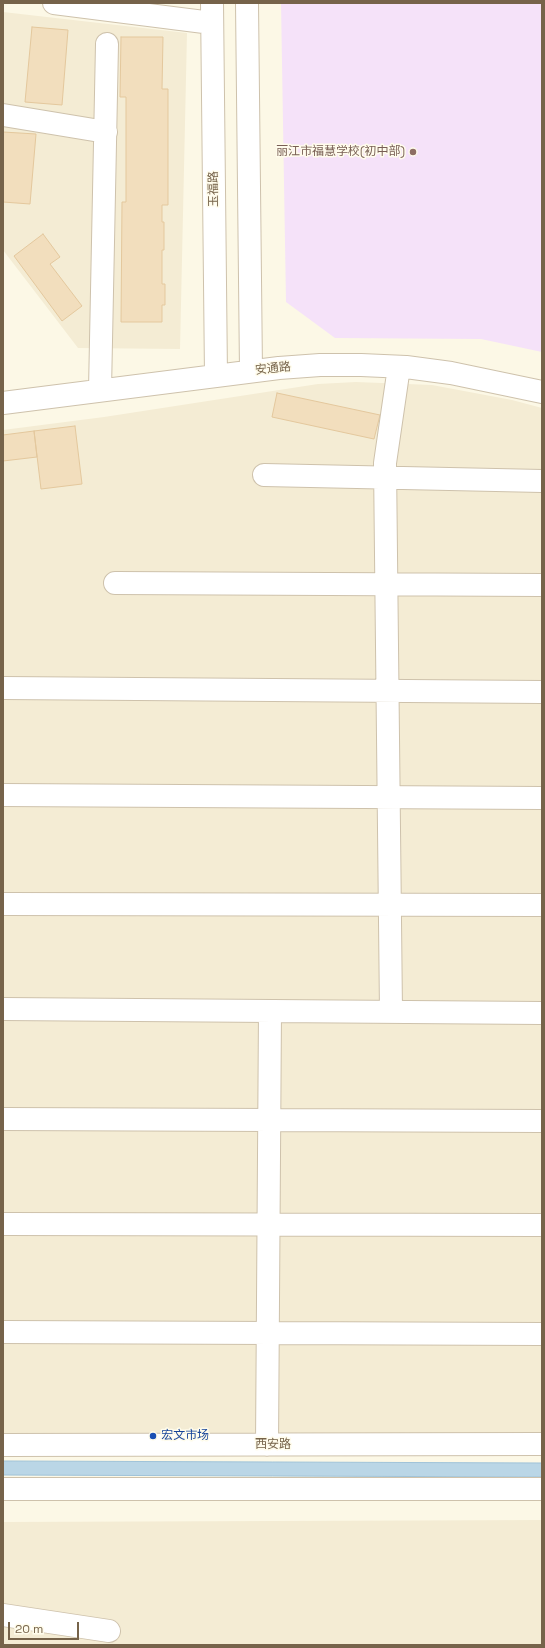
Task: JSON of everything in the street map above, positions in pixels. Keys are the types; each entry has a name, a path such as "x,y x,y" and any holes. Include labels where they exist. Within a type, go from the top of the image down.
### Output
{"street":[{"path":"54,3 212,13"},
{"path":"247,3 251,372"},
{"name":"玉福路","path":"212,13 216,376"},
{"path":"100,390 108,44"},
{"path":"3,115 106,132"},
{"name":"安通路","path":"3,403 216,376 320,365 399,367 451,373 542,392"},
{"path":"391,1012 385,463 399,367"},
{"path":"264,475 542,481"},
{"path":"115,583 542,585"},
{"path":"3,688 542,692"},
{"path":"3,795 542,798"},
{"path":"3,904 542,905"},
{"path":"3,1010 542,1013"},
{"path":"267,1445 270,1012"},
{"path":"3,1119 542,1120"},
{"path":"3,1224 542,1225"},
{"path":"3,1332 542,1334"},
{"name":"西安路","path":"3,1445 542,1444"},
{"path":"3,1489 542,1489"},
{"path":"3,1616 109,1630"}],"shaded area":[{"name":"丽江市福慧学校(初中部)","path":"281,3 542,3 542,352 481,339 335,338 286,302"},
{"path":"3,12 187,33 180,349 78,348 3,250"},
{"path":"356,382 432,385 512,400 542,408 542,1434 3,1435 3,430 104,417 318,384"},
{"path":"542,1520 542,1645 3,1645 3,1522"}],"water":[{"path":"3,1461 542,1463 542,1477 3,1475"}],"building":[{"path":"32,27 68,30 62,105 25,102"},
{"path":"121,37 163,37 162,89 168,89 168,205 162,205 162,222 164,222 164,250 162,250 162,284 165,284 165,305 162,305 162,322 121,322 122,202 126,202 126,97 120,97"},
{"path":"3,132 36,134 30,204 3,202"},
{"path":"43,234 60,257 50,264 82,306 62,321 14,256"},
{"path":"277,393 380,415 374,439 272,417"},
{"path":"75,426 82,484 41,489 34,431"},
{"path":"34,431 37,457 3,461 3,435"}],"place":[{"name":"丽江市福慧学校(初中部)","path":"413,152"},
{"name":"宏文市场","path":"153,1436"}]}
